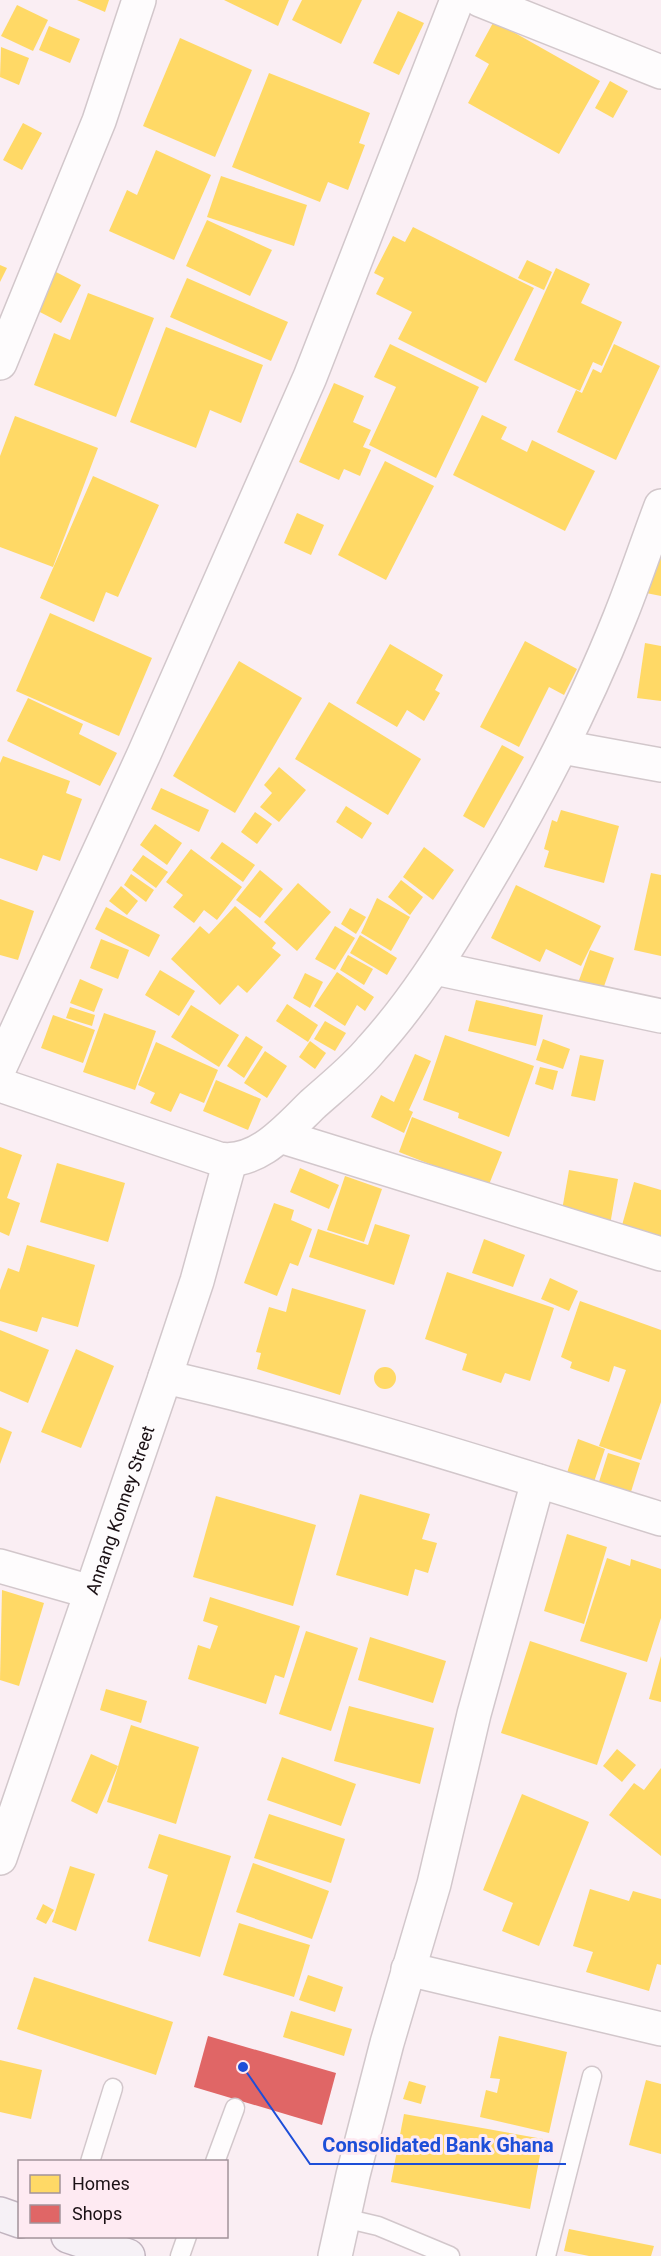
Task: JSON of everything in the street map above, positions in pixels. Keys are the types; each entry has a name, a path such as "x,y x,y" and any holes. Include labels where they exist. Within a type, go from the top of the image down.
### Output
{"main road":[{"path":"0,2214 18,2220"},
{"path":"74,2238 128,2256"}],"street":[{"path":"0,363 99,122 139,0"},
{"path":"0,1067 144,754 310,377 457,0"},
{"path":"480,0 661,72"},
{"path":"0,1085 230,1161 260,1151 280,1136 372,1049 435,968 532,806 562,747 619,619 661,506"},
{"path":"562,747 661,765"},
{"path":"435,968 661,1016"},
{"path":"280,1136 661,1254"},
{"name":"Annang Konney Street","path":"0,1858 197,1281 230,1161"},
{"path":"165,1377 263,1400 661,1519"},
{"path":"335,2256 408,1969 434,1884 474,1714 538,1481"},
{"path":"0,1566 91,1592"},
{"path":"408,1969 661,2029"}],"lane":[{"path":"546,2256 592,2076"},
{"path":"91,2160 113,2088"},
{"path":"216,2160 235,2108"},
{"path":"344,2218 378,2226 450,2256"},
{"path":"180,2256 186,2238"}],"building: Homes":[{"path":"77,0 109,0 105,12"},
{"path":"224,0 289,0 278,26"},
{"path":"302,0 362,0 341,44 292,20"},
{"path":"17,5 48,20 33,51 1,36"},
{"path":"398,11 424,23 399,75 373,63"},
{"path":"494,21 600,81 559,154 468,103 489,64 475,56"},
{"path":"49,26 80,39 70,63 39,50"},
{"path":"180,38 252,70 215,157 143,126"},
{"path":"1,47 29,58 19,85 0,77"},
{"path":"269,73 370,113 359,143 365,145 348,190 328,182 320,202 232,167"},
{"path":"610,81 628,91 613,118 595,108"},
{"path":"23,123 42,133 22,170 3,160"},
{"path":"156,150 211,175 174,260 109,231 127,190 137,195"},
{"path":"221,176 307,205 294,246 207,217"},
{"path":"207,220 272,250 250,296 186,266"},
{"path":"413,227 534,288 486,383 398,339 412,312 376,294 384,278 374,273 393,236 405,242"},
{"path":"527,260 552,272 544,290 518,278"},
{"path":"0,265 7,268 0,282"},
{"path":"556,268 590,284 581,303 622,322 602,366 593,362 580,391 514,360"},
{"path":"56,272 81,285 61,323 36,310"},
{"path":"187,278 288,322 271,361 170,317"},
{"path":"88,293 154,318 116,417 34,385 54,333 70,340"},
{"path":"166,327 263,365 241,423 210,410 196,448 130,422"},
{"path":"390,344 479,387 436,478 369,445 396,387 374,377"},
{"path":"614,344 660,366 616,460 557,432 576,390 582,393 593,369 601,373"},
{"path":"334,383 364,396 353,422 371,430 363,447 371,450 360,476 344,469 339,480 299,462"},
{"path":"482,415 507,427 501,439 527,452 532,440 595,471 565,531 453,475"},
{"path":"15,416 98,448 53,567 0,547 0,456"},
{"path":"385,461 434,486 386,580 338,555"},
{"path":"93,476 159,505 118,597 106,592 94,622 40,598"},
{"path":"297,513 324,525 311,555 284,543"},
{"path":"661,539 661,596 646,593"},
{"path":"50,613 152,658 119,736 16,691"},
{"path":"525,641 577,669 564,695 549,687 519,747 480,727"},
{"path":"645,643 661,646 661,701 637,698"},
{"path":"390,644 443,675 435,690 440,693 424,721 407,710 397,727 356,703"},
{"path":"239,661 302,698 235,813 173,776"},
{"path":"28,698 83,724 79,734 117,753 100,786 7,741"},
{"path":"329,702 421,759 388,815 295,759"},
{"path":"502,745 524,757 484,828 463,816"},
{"path":"3,756 70,781 66,793 82,799 60,861 43,855 37,871 0,858 0,763"},
{"path":"279,767 306,790 279,822 260,807 272,793 264,785"},
{"path":"161,788 209,810 199,832 151,809"},
{"path":"346,806 372,823 362,839 336,822"},
{"path":"561,810 619,826 604,883 544,867 549,851 544,849 552,820 557,822"},
{"path":"255,812 272,824 257,844 241,832"},
{"path":"155,824 182,843 167,865 140,845"},
{"path":"222,842 255,865 243,882 210,858"},
{"path":"424,847 454,870 433,900 403,877"},
{"path":"191,849 242,887 217,920 204,910 194,923 173,907 183,895 166,882"},
{"path":"143,855 168,872 156,888 132,870"},
{"path":"260,870 283,889 260,918 236,900"},
{"path":"651,873 661,875 661,956 634,950"},
{"path":"131,874 154,890 146,902 124,885"},
{"path":"401,880 423,897 410,915 388,897"},
{"path":"298,883 331,912 297,951 264,922"},
{"path":"516,885 601,926 581,966 546,949 540,962 491,938"},
{"path":"121,886 138,901 127,915 109,901"},
{"path":"377,898 410,917 391,951 361,933"},
{"path":"0,899 34,911 18,960 0,955"},
{"path":"235,906 276,943 272,948 281,955 247,993 238,985 220,1005 171,959 200,926 209,934"},
{"path":"106,907 160,935 149,957 95,929"},
{"path":"350,908 366,917 356,934 341,924"},
{"path":"335,926 355,938 335,970 315,959"},
{"path":"360,935 397,958 387,975 350,953"},
{"path":"101,939 129,950 118,979 90,968"},
{"path":"590,950 614,958 602,992 578,983"},
{"path":"348,955 373,969 364,985 340,970"},
{"path":"160,970 195,991 179,1016 145,995"},
{"path":"337,972 374,997 365,1011 357,1005 345,1026 314,1006"},
{"path":"305,973 323,982 310,1008 293,998"},
{"path":"80,979 103,989 94,1012 70,1003"},
{"path":"476,1000 543,1015 536,1046 468,1031"},
{"path":"287,1004 318,1025 308,1042 276,1021"},
{"path":"191,1005 239,1035 219,1067 171,1037"},
{"path":"70,1007 95,1015 92,1026 66,1018"},
{"path":"104,1013 156,1031 135,1090 83,1072"},
{"path":"53,1015 95,1030 83,1063 41,1048"},
{"path":"325,1021 346,1033 335,1051 314,1039"},
{"path":"445,1035 534,1066 509,1137 458,1118 459,1113 423,1100"},
{"path":"246,1036 263,1047 244,1078 227,1066"},
{"path":"543,1039 570,1049 563,1069 536,1060"},
{"path":"310,1041 326,1053 315,1069 299,1057"},
{"path":"156,1042 218,1070 204,1103 180,1093 171,1112 150,1103 155,1093 138,1085"},
{"path":"265,1051 287,1066 267,1098 244,1083"},
{"path":"415,1054 431,1061 409,1110 413,1112 404,1133 371,1117 381,1095 394,1102"},
{"path":"580,1055 604,1060 595,1101 571,1096"},
{"path":"540,1067 558,1071 553,1090 535,1084"},
{"path":"216,1080 261,1099 248,1130 203,1111"},
{"path":"412,1117 502,1152 488,1187 399,1152"},
{"path":"0,1147 22,1155 7,1198 20,1203 9,1236 0,1232"},
{"path":"57,1163 125,1183 108,1242 40,1222"},
{"path":"300,1168 339,1185 329,1209 290,1192"},
{"path":"569,1170 618,1179 610,1225 561,1216"},
{"path":"345,1176 382,1189 364,1242 327,1230"},
{"path":"634,1182 661,1190 661,1240 621,1229"},
{"path":"274,1203 294,1210 291,1220 312,1229 298,1266 290,1263 277,1296 244,1283"},
{"path":"375,1224 410,1235 394,1285 309,1257 318,1229 368,1245"},
{"path":"484,1239 525,1255 513,1287 472,1273"},
{"path":"27,1245 95,1265 78,1327 42,1317 37,1332 0,1321 0,1290 8,1268 19,1272"},
{"path":"447,1272 554,1308 530,1381 505,1373 501,1383 462,1370 467,1354 425,1339"},
{"path":"550,1278 578,1291 569,1311 541,1299"},
{"path":"292,1288 366,1310 340,1395 257,1369 261,1353 256,1352 269,1307 286,1312"},
{"path":"580,1301 661,1330 661,1402 641,1460 599,1446 626,1370 614,1366 609,1382 570,1368 572,1362 561,1357"},
{"path":"0,1330 49,1350 28,1403 0,1391"},
{"path":"76,1349 114,1366 81,1448 41,1432"},
{"path":"381,1367 389,1367 396,1374 396,1382 389,1389 381,1389 374,1382 374,1374"},
{"path":"0,1427 12,1432 0,1464"},
{"path":"578,1439 605,1449 592,1488 565,1479"},
{"path":"608,1453 640,1463 630,1495 598,1485"},
{"path":"360,1494 430,1514 422,1539 437,1543 428,1573 415,1569 408,1596 336,1575"},
{"path":"216,1496 316,1525 293,1606 193,1577"},
{"path":"567,1534 607,1547 584,1624 544,1611"},
{"path":"607,1558 630,1566 631,1559 661,1569 661,1618 647,1662 580,1641"},
{"path":"2,1590 44,1603 19,1686 0,1680"},
{"path":"210,1597 300,1626 284,1678 275,1675 266,1704 188,1679 198,1645 210,1649 218,1626 203,1621"},
{"path":"306,1631 358,1648 331,1731 279,1714"},
{"path":"370,1637 446,1661 433,1703 358,1680"},
{"path":"530,1641 627,1673 597,1765 501,1733"},
{"path":"661,1656 661,1702 649,1699"},
{"path":"106,1689 147,1701 141,1723 100,1710"},
{"path":"349,1706 434,1728 420,1784 334,1761"},
{"path":"131,1725 199,1747 176,1824 107,1802"},
{"path":"617,1749 636,1765 622,1782 603,1766"},
{"path":"91,1754 118,1766 97,1814 71,1801"},
{"path":"282,1757 356,1784 341,1826 267,1800"},
{"path":"661,1768 661,1856 609,1815 634,1783 644,1790"},
{"path":"522,1794 589,1822 539,1946 502,1931 513,1903 483,1890"},
{"path":"269,1814 345,1839 331,1883 254,1858"},
{"path":"159,1834 231,1856 200,1957 148,1941 168,1875 148,1868"},
{"path":"253,1863 329,1891 312,1939 236,1912"},
{"path":"70,1866 95,1874 76,1931 52,1922"},
{"path":"590,1889 629,1901 633,1891 661,1899 661,1965 657,1964 649,1991 586,1972 593,1952 573,1946"},
{"path":"43,1904 54,1910 46,1924 36,1919"},
{"path":"239,1923 310,1945 294,1997 223,1975"},
{"path":"308,1975 343,1987 335,2012 299,2000"},
{"path":"34,1977 173,2022 156,2075 17,2029"},
{"path":"291,2011 352,2029 344,2056 283,2037"},
{"path":"499,2036 567,2052 549,2133 480,2117 486,2090 497,2093 500,2079 490,2078"},
{"path":"0,2060 42,2070 31,2119 0,2112"},
{"path":"646,2080 661,2084 661,2154 629,2145"},
{"path":"409,2081 426,2086 421,2104 403,2099"},
{"path":"404,2114 543,2139 530,2209 391,2182"},
{"path":"569,2229 654,2246 651,2256 589,2256 564,2251"}],"building: Shops":[{"path":"208,2036 336,2073 322,2125 194,2087"}],"place":[{"name":"Consolidated Bank Ghana","path":"243,2067"}]}
